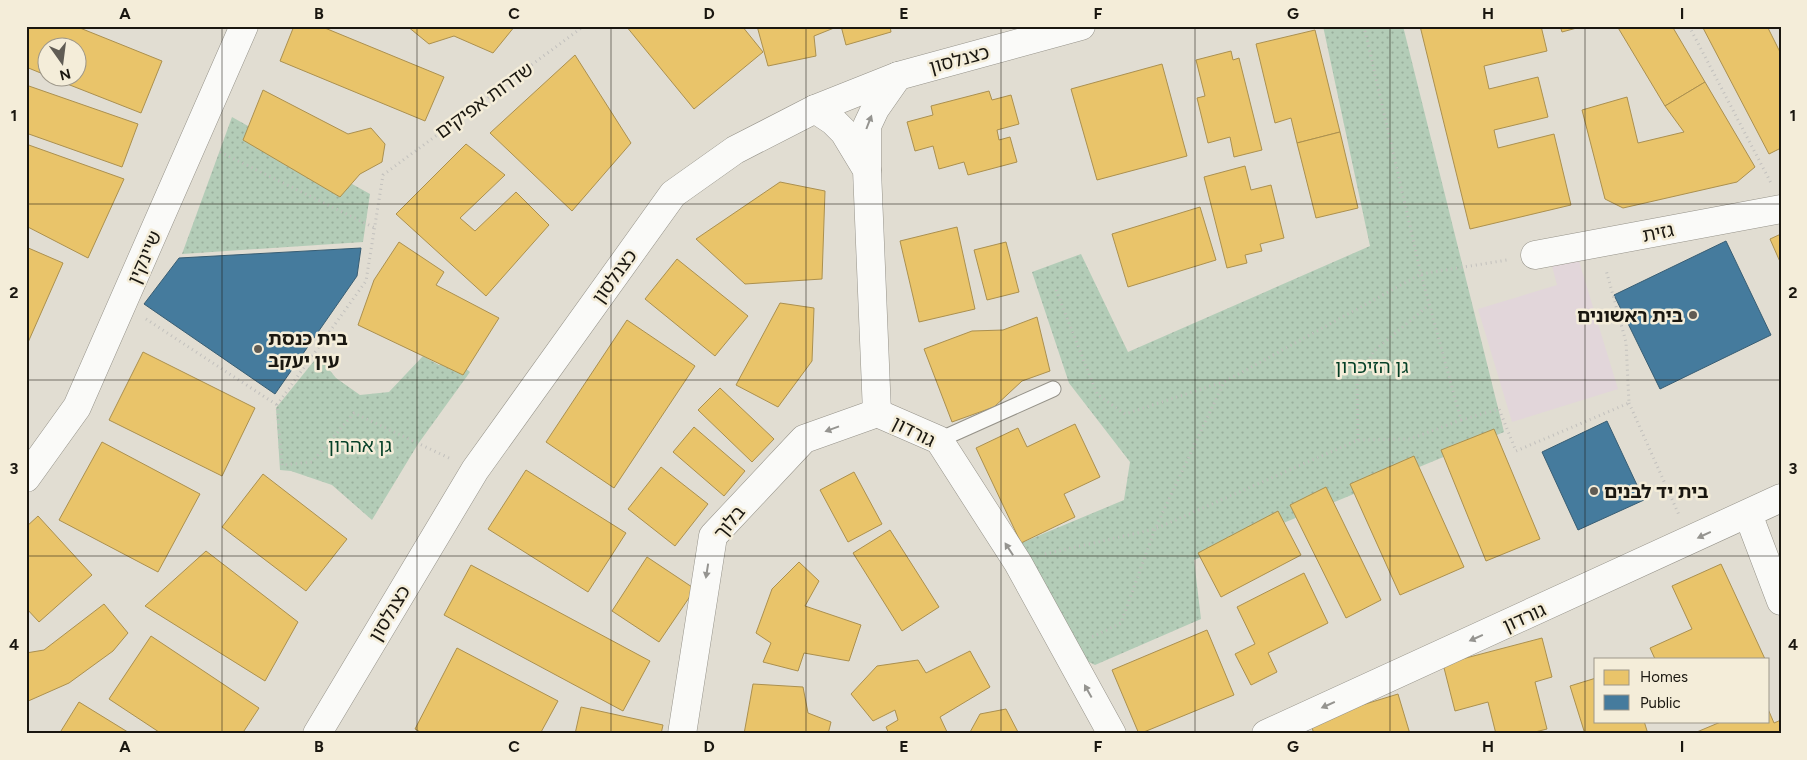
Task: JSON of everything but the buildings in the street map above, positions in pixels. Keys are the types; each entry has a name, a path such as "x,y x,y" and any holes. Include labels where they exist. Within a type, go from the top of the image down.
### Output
{"street":[{"name":"שיינקין","path":"26,478 77,407 244,26"},
{"name":"כצנלסון","path":"317,734 475,470 673,194 735,150 815,109 898,76 1081,26"},
{"path":"867,170 867,126 875,109 898,76"},
{"name":"גורדון","path":"815,109 833,121 844,132 867,170 878,413 939,440 1018,563 1112,734"},
{"name":"גזית","path":"1535,255 1599,243 1776,197"},
{"name":"בלוך","path":"682,734 713,536 804,439 878,413"},
{"name":"גורדון","path":"1266,734 1781,498"},
{"path":"1748,514 1781,601"}],"lane":[{"path":"939,440 1053,389"}],"path":[{"name":"שדרות אפיקים","path":"374,228 383,175 584,26"},
{"path":"1364,26 1421,274 1461,420"},
{"path":"1689,26 1776,197"},
{"path":"195,140 374,228 366,281 277,405 282,465 312,462 354,413 475,470"},
{"path":"1599,243 1626,342 1629,403 1690,541"},
{"path":"1056,290 1097,394 1125,414 1224,382 1421,274 1535,255"},
{"path":"123,304 277,405"},
{"path":"1358,440 1357,383 1374,351 1429,305"},
{"path":"1065,650 1121,623 1155,530 1224,382"},
{"path":"1018,563 1027,558 1155,530 1358,440 1410,439 1461,420 1499,409 1516,451 1629,403"}],"shaded area":[{"path":"1578,258 1618,389 1512,422 1478,309 1557,285 1552,266"}],"green space":[{"name":"גן הזיכרון","path":"1323,26 1403,26 1504,432 1194,560 1201,619 1095,665 1065,650 1021,543 1124,500 1130,462 1069,383 1032,272 1081,254 1128,352 1370,246"},
{"path":"232,117 370,194 363,242 182,254"},
{"name":"גן אהרון","path":"318,356 336,378 360,395 389,392 423,356 439,365 453,358 470,372 418,444 372,520 332,485 291,471 280,470 276,408"}],"place":[{"name":"בית ראשונים","path":"1693,315"},
{"name":"בית כנסת עין יעקב","path":"258,349"},
{"name":"בית יד לבנים","path":"1594,491"}]}
